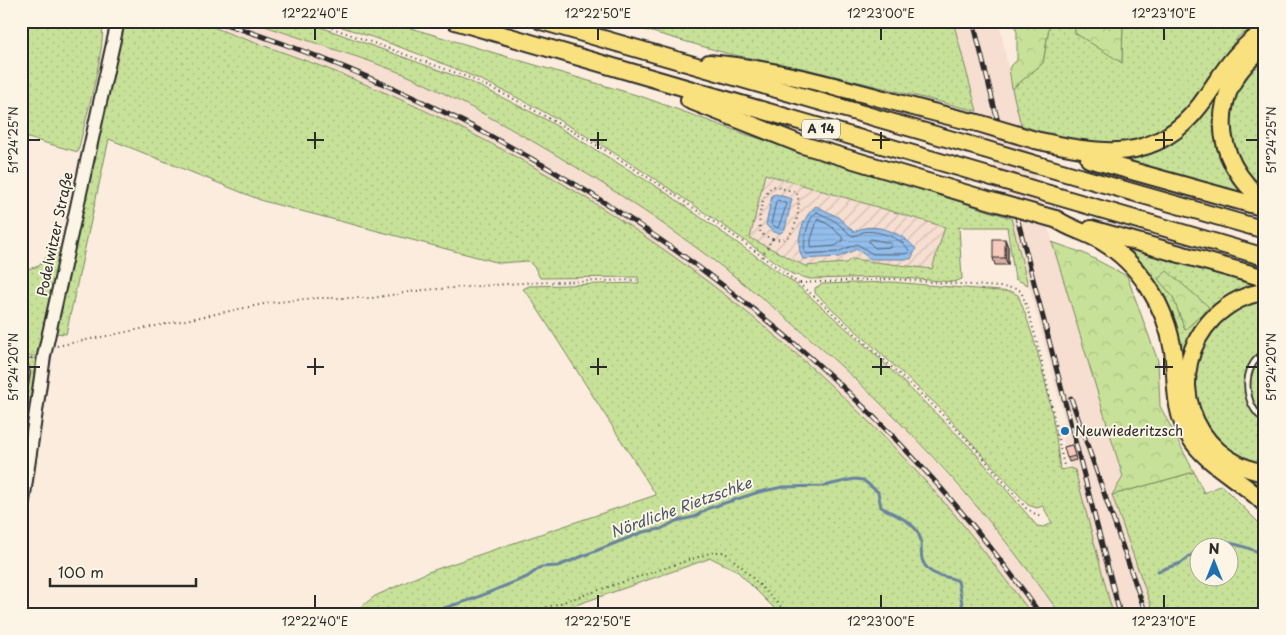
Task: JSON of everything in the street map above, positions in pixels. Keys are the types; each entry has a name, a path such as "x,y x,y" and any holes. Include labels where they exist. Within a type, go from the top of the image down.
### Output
{"highway":[{"name":"A 14","path":"454,21 651,80 1265,257"},
{"name":"A 14","path":"541,21 1265,230"},
{"path":"1035,140 1082,150 1111,153 1148,145 1163,138 1191,117 1233,56 1247,42 1265,31"},
{"path":"1265,47 1241,68 1228,91 1222,124 1226,152 1232,166 1241,180 1265,201"},
{"path":"670,59 738,66 818,82 978,123 1035,140 1078,156 1265,208"},
{"path":"651,80 692,101 804,145 1265,278"},
{"path":"1056,219 1066,226 1100,240 1125,258 1142,276 1166,320 1173,352 1176,402 1189,436 1212,463 1265,504"},
{"path":"1265,292 1250,295 1230,304 1209,323 1194,347 1187,381 1188,399 1194,417 1212,446 1233,463 1265,473"}],"street":[{"name":"Podelwitzer Straße","path":"21,515 45,349 118,21"},
{"path":"21,398 25,373 22,369"}],"lane":[{"path":"1265,353 1258,356 1248,373 1247,389 1251,404 1258,416 1265,420"}],"path":[{"path":"313,21 435,65 512,98 595,144 648,178 798,283 937,408 974,447 1026,508 1040,517"},
{"path":"773,186 796,192 800,198 800,207 791,233 786,238 772,239 761,234 758,225 766,192 773,186"},
{"path":"762,257 772,239"},
{"path":"798,283 892,279 1014,288 1021,291 1032,320 1050,394 1064,466"},
{"path":"45,349 270,303 315,298 372,298 422,290 521,283 638,280"},
{"path":"527,614 713,552 724,552 742,567 788,614"}],"shaded area":[{"path":"194,21 250,21 413,77 534,142 631,201 723,268 817,344 906,429 996,529 1060,614 1032,614 942,500 851,405 782,343 706,282 638,233 566,186 488,141 409,102 303,58"},
{"path":"953,21 999,21 1012,89 1052,242 1123,477 1112,495 1154,614 1113,614 1075,470 1070,468 1059,424 1065,422 1011,218 977,111"},
{"path":"765,174 945,227 932,269 851,259 846,263 806,266 750,238"}],"green space":[{"path":"174,20 197,22 330,70 442,119 522,160 600,207 675,257 747,312 815,371 881,434 942,500 1032,614 780,614 736,570 711,558 550,614 352,614 375,596 428,572 656,495 530,297 523,289 529,286 639,283 638,277 540,278 535,268 528,261 500,263 263,201 109,139 66,334 54,333 124,21"},
{"path":"21,21 101,21 103,31 99,64 78,152 21,136"},
{"path":"250,21 304,21 469,81 545,119 662,190 797,285 876,355 972,449 1037,526 1044,527 1052,523 1043,506 1037,508 1028,505 939,407 815,293 815,288 822,284 891,282 1012,292 1018,295 1033,337 1045,381 1060,470 1070,468 1075,470 1113,614 1060,614 996,530 926,450 851,375 771,306 687,241 599,182 508,128 415,79 372,62"},
{"path":"324,21 387,21 643,97 745,134 1011,218 1028,285 1015,279 1007,227 959,227 962,279 954,282 891,277 810,279 792,274 621,157 550,115 468,74","holes":["765,174 945,227 932,269 851,259 846,263 805,266 750,238"]},
{"path":"614,21 953,21 977,111 802,68 729,54"},
{"path":"1013,21 1050,21 1043,63 1012,89 1009,68 1017,60 1017,32"},
{"path":"1050,21 1074,21 1075,33 1122,62 1123,21 1263,21 1238,37 1196,96 1176,120 1147,139 1109,148 1053,136 1021,125 1012,89 1043,63"},
{"path":"1074,21 1123,21 1122,63 1075,33"},
{"path":"1265,54 1265,191 1244,173 1229,140 1229,110 1238,83"},
{"path":"1221,86 1224,88 1218,113 1247,193 1246,197 1114,158 1141,153"},
{"path":"1052,242 1083,253 1127,276 1158,361 1160,406 1194,472 1112,495 1123,477"},
{"path":"1123,244 1258,285 1221,303 1182,374 1177,351 1123,250","holes":["1173,297 1209,307 1185,330"]},
{"path":"55,247 62,249 40,356 21,356 21,271 39,266"},
{"path":"1167,271 1209,307 1185,330 1173,297 1158,279"},
{"path":"1265,297 1265,375 1262,376 1259,394 1265,403 1265,467 1237,455 1215,440 1206,429 1200,416 1194,386 1198,355 1203,341 1210,330 1228,313"},
{"path":"40,358 21,487 21,432 30,367 29,364 21,364 21,359"},
{"path":"1194,472 1204,493 1221,485 1265,529 1265,614 1154,614 1112,495"},
{"path":"1240,472 1265,479 1265,495 1240,476"}],"water":[{"path":"776,194 792,199 785,229 781,233 773,232 766,225 772,195"},
{"path":"816,206 838,217 854,232 870,227 887,230 904,238 916,249 911,259 870,259 857,249 839,257 803,259 800,253 799,238 803,223"},
{"path":"1265,375 1265,403 1259,394 1262,376"}],"building":[{"path":"993,239 1005,239 1005,258 993,258"},
{"path":"1072,445 1075,456 1067,458 1064,447"}],"waterway":[{"name":"Nördliche Rietzschke","path":"425,614 473,599 527,577 541,567 558,566 643,532 661,529 676,521 694,517 709,508 759,492 783,487 824,486 854,479 863,480 878,492 881,507 905,520 916,529 921,542 922,560 926,567 935,574 958,581 964,614"},
{"name":"Nördliche Rietzschke","path":"1238,545 1265,554"},
{"name":"Nördliche Rietzschke","path":"1158,571 1181,563 1188,558"}],"railway":[{"path":"216,21 336,64 454,117 567,180 676,251 779,330 874,418 962,512 1040,614"},
{"path":"973,21 998,122"},
{"path":"1017,217 1120,614"},
{"path":"1071,398 1146,614"}],"place":[{"name":"Neuwiederitzsch","path":"1065,431"}]}
